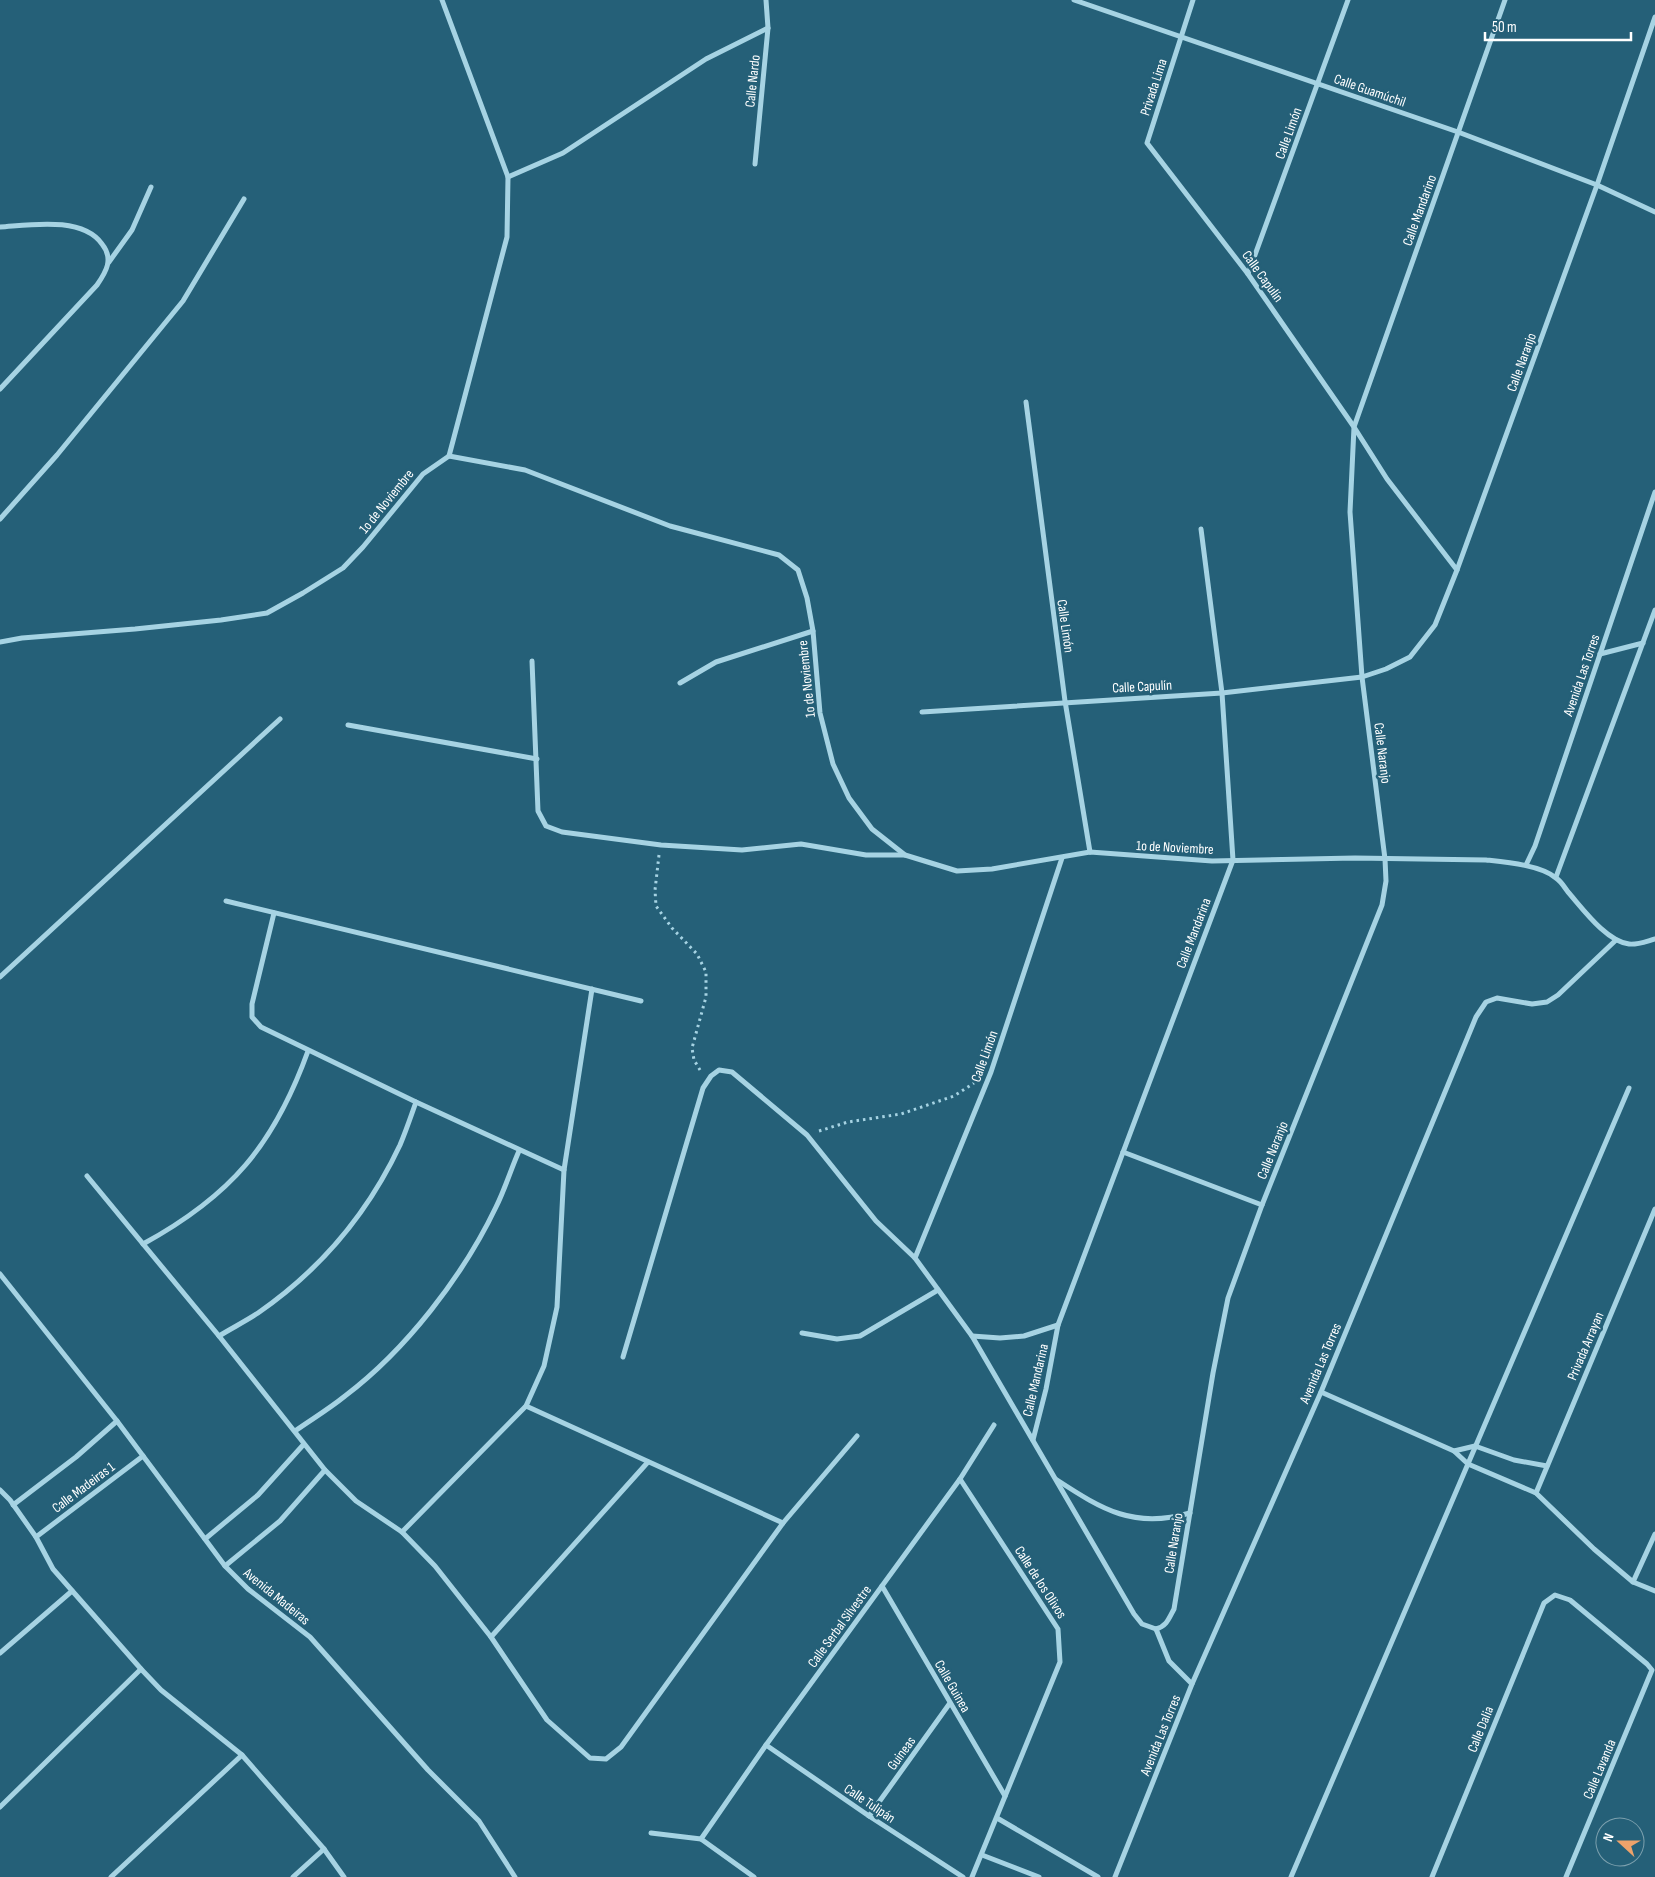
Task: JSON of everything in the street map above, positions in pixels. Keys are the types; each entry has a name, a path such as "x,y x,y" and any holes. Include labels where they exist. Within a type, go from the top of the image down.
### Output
{"street":[{"path":"442,0 508,177 507,237 449,456"},
{"name":"Calle Nardo","path":"755,164 768,28 766,0"},
{"name":"Calle Guamúchil","path":"1074,0 1458,132 1597,185 1655,212"},
{"name":"Privada Lima","path":"1147,143 1193,0"},
{"name":"Calle Limón","path":"1248,274 1348,0"},
{"name":"Calle Mandarino","path":"1354,427 1505,0"},
{"name":"Calle Naranjo","path":"1362,677 1386,670 1410,657 1435,625 1457,570 1597,185 1655,17"},
{"path":"508,177 563,153 706,59 768,28"},
{"name":"Calle Capulín","path":"1147,143 1248,274 1354,427 1387,479 1457,570"},
{"path":"0,389 97,285 107,270 109,262 132,230 151,187"},
{"path":"0,518 57,455 183,301 244,199"},
{"path":"0,227 50,224 78,228 98,238 105,248 109,262"},
{"name":"Calle Limón","path":"1026,402 1065,701 1090,852"},
{"name":"Calle Naranjo","path":"1156,1629 1166,1623 1174,1609 1213,1373 1228,1298 1262,1205 1382,905 1386,881 1385,859 1362,677 1350,512 1354,427"},
{"name":"1o de Noviembre","path":"0,642 22,638 221,620 267,613 343,568 364,546 423,474 449,456 525,470 670,526 779,556 798,570 807,598 813,631 820,713 833,764 848,798 872,829 905,855 957,871 992,869 1090,852 1212,861 1486,860 1526,865 1556,877 1593,921 1616,940"},
{"name":"Avenida Las Torres","path":"1526,865 1655,492"},
{"name":"Calle Mandarina","path":"1033,1440 1046,1389 1058,1325 1232,860 1222,692 1201,530"},
{"path":"1556,877 1655,610"},
{"path":"680,683 716,662 813,631"},
{"path":"1600,654 1643,643"},
{"path":"532,661 538,811 546,826 562,832 660,845 742,850 801,844 866,855 905,855"},
{"name":"Calle Capulín","path":"922,712 1222,692 1362,677"},
{"path":"0,977 280,719"},
{"path":"348,725 537,759"},
{"name":"Calle Limón","path":"915,1258 991,1072 1062,858"},
{"path":"226,901 641,1001"},
{"path":"274,913 252,1004 252,1018 261,1027 519,1151 564,1170"},
{"path":"1616,940 1629,944 1655,939"},
{"name":"Avenida Las Torres","path":"1115,1877 1192,1684 1321,1392 1476,1018 1486,1002 1497,998 1532,1004 1548,1002 1558,995 1616,940"},
{"path":"402,1532 526,1406 544,1366 557,1307 564,1170 592,989"},
{"path":"143,1244 176,1226 206,1204 234,1179 258,1151 279,1120 296,1086 308,1051"},
{"path":"623,1357 703,1088 711,1076 719,1070 732,1072 807,1135 876,1221 915,1258 972,1336 1134,1614 1142,1624 1156,1629 1169,1661 1192,1684"},
{"path":"1291,1877 1629,1088"},
{"path":"219,1336 257,1314 286,1292 326,1256 355,1221 380,1184 400,1144 416,1102"},
{"path":"295,1431 346,1396 391,1355 432,1310 466,1260 496,1207 519,1151"},
{"path":"1123,1152 1262,1205"},
{"path":"87,1176 219,1336 325,1470 356,1501 402,1532 435,1566 491,1637 547,1720 590,1758 606,1759 621,1747 783,1523 857,1436"},
{"name":"Privada Arrayan","path":"1536,1493 1655,1209"},
{"name":"Avenida Madeiras","path":"0,1274 117,1421 225,1566 248,1589 310,1637 428,1770 478,1821 515,1877"},
{"path":"802,1333 836,1339 860,1336 938,1290"},
{"name":"Calle Mandarina","path":"972,1336 1000,1338 1024,1336 1058,1325"},
{"path":"1321,1392 1454,1451 1468,1464 1536,1493 1633,1582 1655,1591"},
{"path":"526,1406 783,1523"},
{"name":"Calle Madeiras 1","path":"14,1505 76,1457 117,1421"},
{"name":"Calle Serbal Silvestre","path":"701,1839 766,1745 960,1479 994,1426"},
{"path":"205,1539 258,1495 304,1444"},
{"path":"1454,1451 1475,1446 1514,1460 1547,1466"},
{"name":"Calle Madeiras 1","path":"36,1537 143,1456"},
{"path":"491,1637 648,1462"},
{"path":"225,1566 280,1521 325,1470"},
{"path":"1054,1478 1082,1496 1122,1516 1146,1519 1171,1518 1190,1513"},
{"name":"Calle de los Olivos","path":"960,1479 1058,1629 1060,1662 972,1877"},
{"path":"0,1490 14,1505 36,1537 53,1569 141,1669 161,1690 242,1755 324,1849 344,1877"},
{"path":"1633,1582 1655,1534"},
{"name":"Calle Guinea","path":"882,1586 1005,1796"},
{"path":"0,1653 72,1591"},
{"name":"Calle Lavanda","path":"1555,1595 1570,1600 1652,1670 1566,1877"},
{"name":"Calle Dalia","path":"1432,1877 1544,1603 1555,1595"},
{"path":"0,1807 141,1669"},
{"name":"Guineas","path":"869,1816 950,1703"},
{"name":"Calle Tulipán","path":"766,1745 869,1816 963,1877"},
{"path":"111,1877 242,1755"},
{"path":"997,1818 1098,1877"},
{"path":"651,1833 701,1839 754,1877"},
{"path":"293,1877 324,1849"},
{"path":"982,1855 1039,1877"}],"path":[{"path":"660,845 655,890 656,906 672,928 698,954 706,972 706,997 692,1048 694,1060 707,1081"},
{"path":"807,1135 848,1122 901,1114 954,1096 991,1072"}]}
